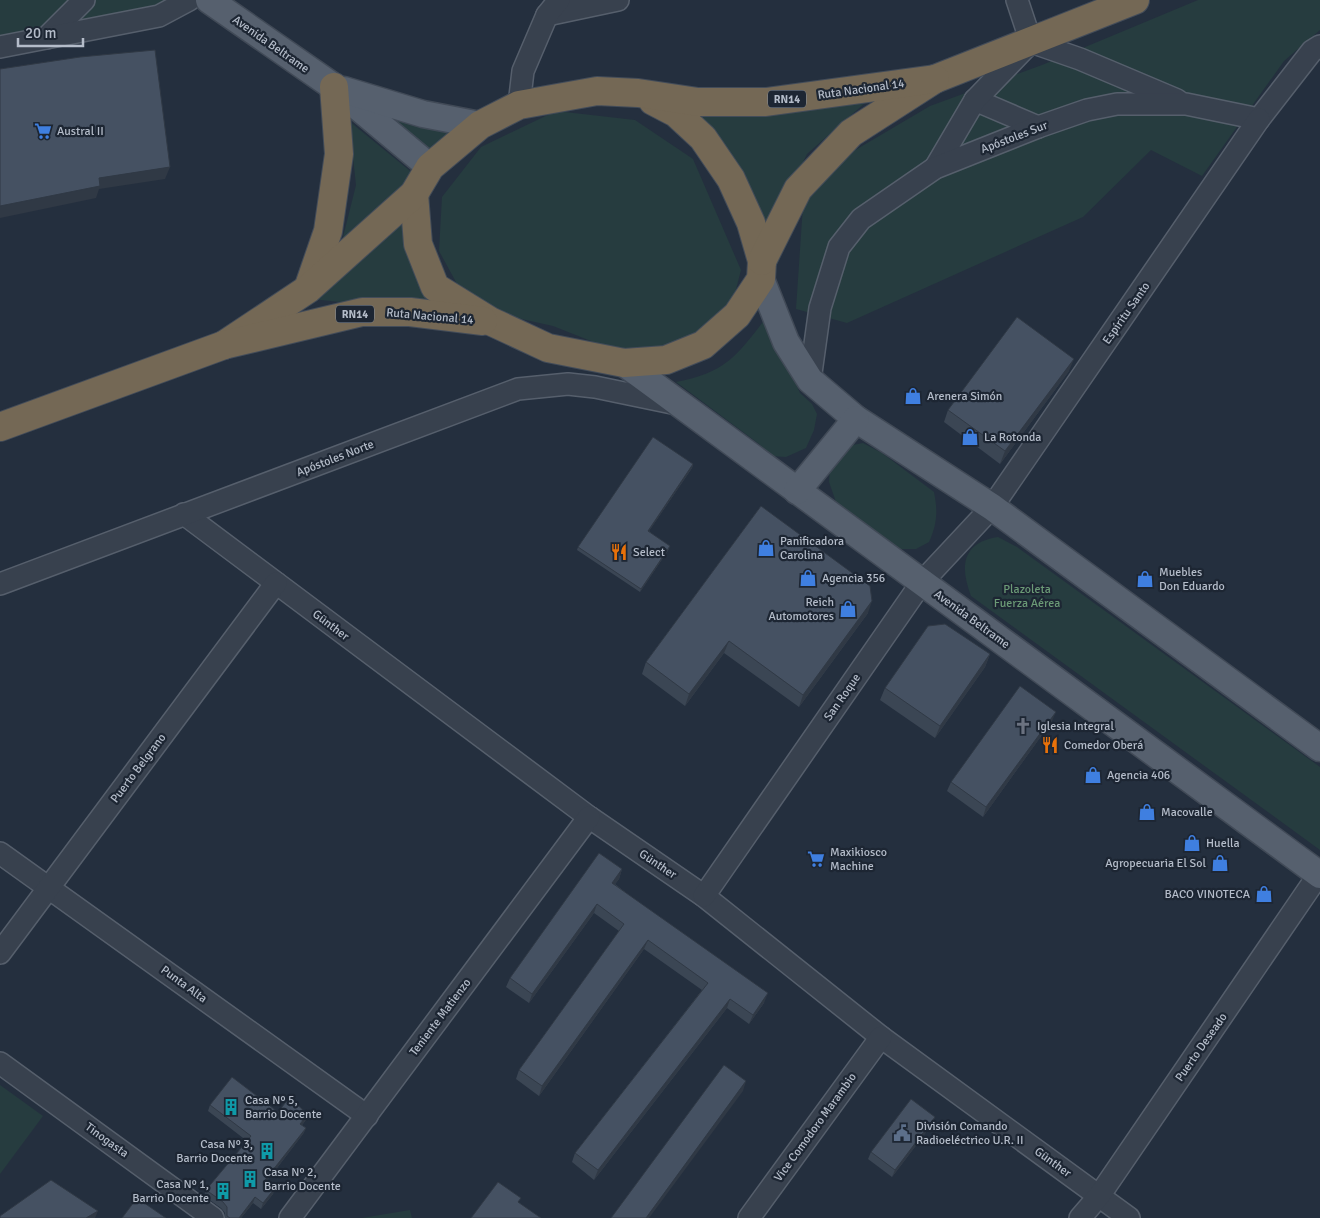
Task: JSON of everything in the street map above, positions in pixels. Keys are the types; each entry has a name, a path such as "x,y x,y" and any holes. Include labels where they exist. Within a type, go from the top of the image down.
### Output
{"highway":[{"name":"Ruta Nacional 14","path":"414,194 418,244 435,287 490,321 548,348 624,363 666,360 703,345 737,314 761,270 798,189 851,133 936,79 1135,0"},
{"name":"Ruta Nacional 14","path":"224,345 308,289 414,194 430,167 480,124 519,105 597,91 638,93 698,102 766,102 936,79"},
{"path":"308,289 328,231 339,154 334,87"},
{"name":"Ruta Nacional 14","path":"638,93 676,113 703,138 731,179 751,223 761,270"},
{"name":"Ruta Nacional 14","path":"0,427 224,345 362,312 410,312 490,321"}],"main road":[{"name":"Avenida Beltrame","path":"209,0 334,87 430,167"},
{"name":"Avenida Beltrame","path":"334,87 423,114 480,124"},
{"path":"761,270 786,342 810,380 856,419 992,507 1320,748"},
{"name":"Avenida Beltrame","path":"624,363 1320,875"},
{"path":"797,491 856,419"}],"street":[{"path":"46,38 84,0"},
{"path":"0,47 159,16 189,0"},
{"path":"519,105 523,71 553,8 618,0"},
{"path":"1016,0 1031,42"},
{"path":"935,168 975,100 1031,42"},
{"path":"1031,42 1097,66 1186,104"},
{"path":"1259,119 1312,51 1320,46"},
{"path":"975,100 1038,127"},
{"name":"Apóstoles Sur","path":"810,380 820,308 839,247 860,219 935,168 1038,127 1087,110 1117,104 1186,104 1259,119"},
{"name":"Espíritu Santo","path":"992,507 1259,119"},
{"name":"Apóstoles Norte","path":"0,584 518,389 568,384 679,404"},
{"name":"San Roque","path":"704,896 922,582 992,507"},
{"name":"Günther","path":"184,514 589,817 704,896 882,1037 1129,1218"},
{"name":"Puerto Belgrano","path":"0,953 276,583"},
{"name":"Teniente Matienzo","path":"290,1218 589,817"},
{"name":"Punta Alta","path":"0,853 366,1116"},
{"name":"Puerto Deseado","path":"1080,1218 1098,1196 1320,875"},
{"name":"Vice Comodoro Marambio","path":"749,1218 882,1037"},
{"name":"Tinogasta","path":"0,1063 213,1218"}],"green space":[{"path":"0,0 189,0 0,47"},
{"path":"1198,0 1320,0 1320,30 1284,61 1202,176 1151,150 1083,217 847,323 796,309 803,205 852,152 930,106 1042,65"},
{"path":"866,102 807,154 766,239 745,174 694,116"},
{"path":"373,110 455,130 430,157"},
{"path":"556,111 635,120 693,159 741,270 732,305 696,343 621,353 553,326 495,313 462,293 439,251 442,197 481,147"},
{"path":"349,121 415,175 341,245 356,185"},
{"path":"405,215 414,271 435,312 302,298"},
{"path":"766,318 800,393 812,404 817,414 814,430 806,448 786,457 770,456 759,444 676,382 707,374 729,361 747,343"},
{"path":"863,443 882,453 934,492 936,518 929,542 916,549 899,549 836,502 829,482 830,468 848,446"},
{"name":"Plazoleta Fuerza Aérea","path":"998,537 1017,547 1320,767 1320,850 971,596 965,575 966,558 977,545"},
{"path":"0,1085 43,1116 0,1174"},
{"path":"410,1210 412,1218 362,1218"}],"building":[{"path":"155,50 170,167 99,178 100,186 0,206 0,69 80,57"},
{"path":"1017,317 1074,359 1005,451 948,410"},
{"path":"653,437 693,464 648,531 670,546 641,589 578,547"},
{"path":"761,506 870,586 872,601 803,695 729,641 689,694 646,662"},
{"path":"945,624 990,654 940,726 885,688 928,626"},
{"path":"1020,686 1056,712 986,807 951,782"},
{"path":"599,853 622,869 612,883 768,993 753,1015 730,999 598,1170 575,1153 708,983 648,940 542,1086 519,1070 624,924 597,904 532,994 510,978"},
{"path":"724,1065 746,1081 646,1218 611,1218"},
{"path":"232,1077 278,1112 289,1098 308,1114 300,1124 306,1128 265,1180 275,1188 263,1203 255,1197 239,1218 227,1216 227,1207 223,1202 206,1190 251,1136 210,1105"},
{"path":"911,1099 935,1117 895,1170 871,1152"},
{"path":"51,1180 98,1211 86,1218 0,1218 0,1216"},
{"path":"498,1182 521,1198 518,1202 541,1218 471,1218"},
{"path":"137,1198 166,1218 122,1218"}],"place":[{"name":"Austral II","path":"43,131"},
{"name":"Arenera Simón","path":"913,396"},
{"name":"La Rotonda","path":"970,437"},
{"name":"Panificadora Carolina","path":"766,548"},
{"name":"Select","path":"619,552"},
{"name":"Agencia 356","path":"808,578"},
{"name":"Muebles Don Eduardo","path":"1145,579"},
{"name":"Reich Automotores","path":"848,609"},
{"name":"Iglesia Integral","path":"1023,726"},
{"name":"Comedor Oberá","path":"1050,745"},
{"name":"Agencia 406","path":"1093,775"},
{"name":"Macovalle","path":"1147,812"},
{"name":"Huella","path":"1192,843"},
{"name":"Maxikiosco Machine","path":"816,859"},
{"name":"Agropecuaria El Sol","path":"1220,863"},
{"name":"BACO VINOTECA","path":"1264,894"},
{"name":"Casa Nº 5, Barrio Docente","path":"231,1107"},
{"name":"División Comando Radioeléctrico U.R. II","path":"902,1133"},
{"name":"Casa Nº 3, Barrio Docente","path":"267,1151"},
{"name":"Casa Nº 2, Barrio Docente","path":"250,1179"},
{"name":"Casa Nº 1, Barrio Docente","path":"223,1191"}]}
